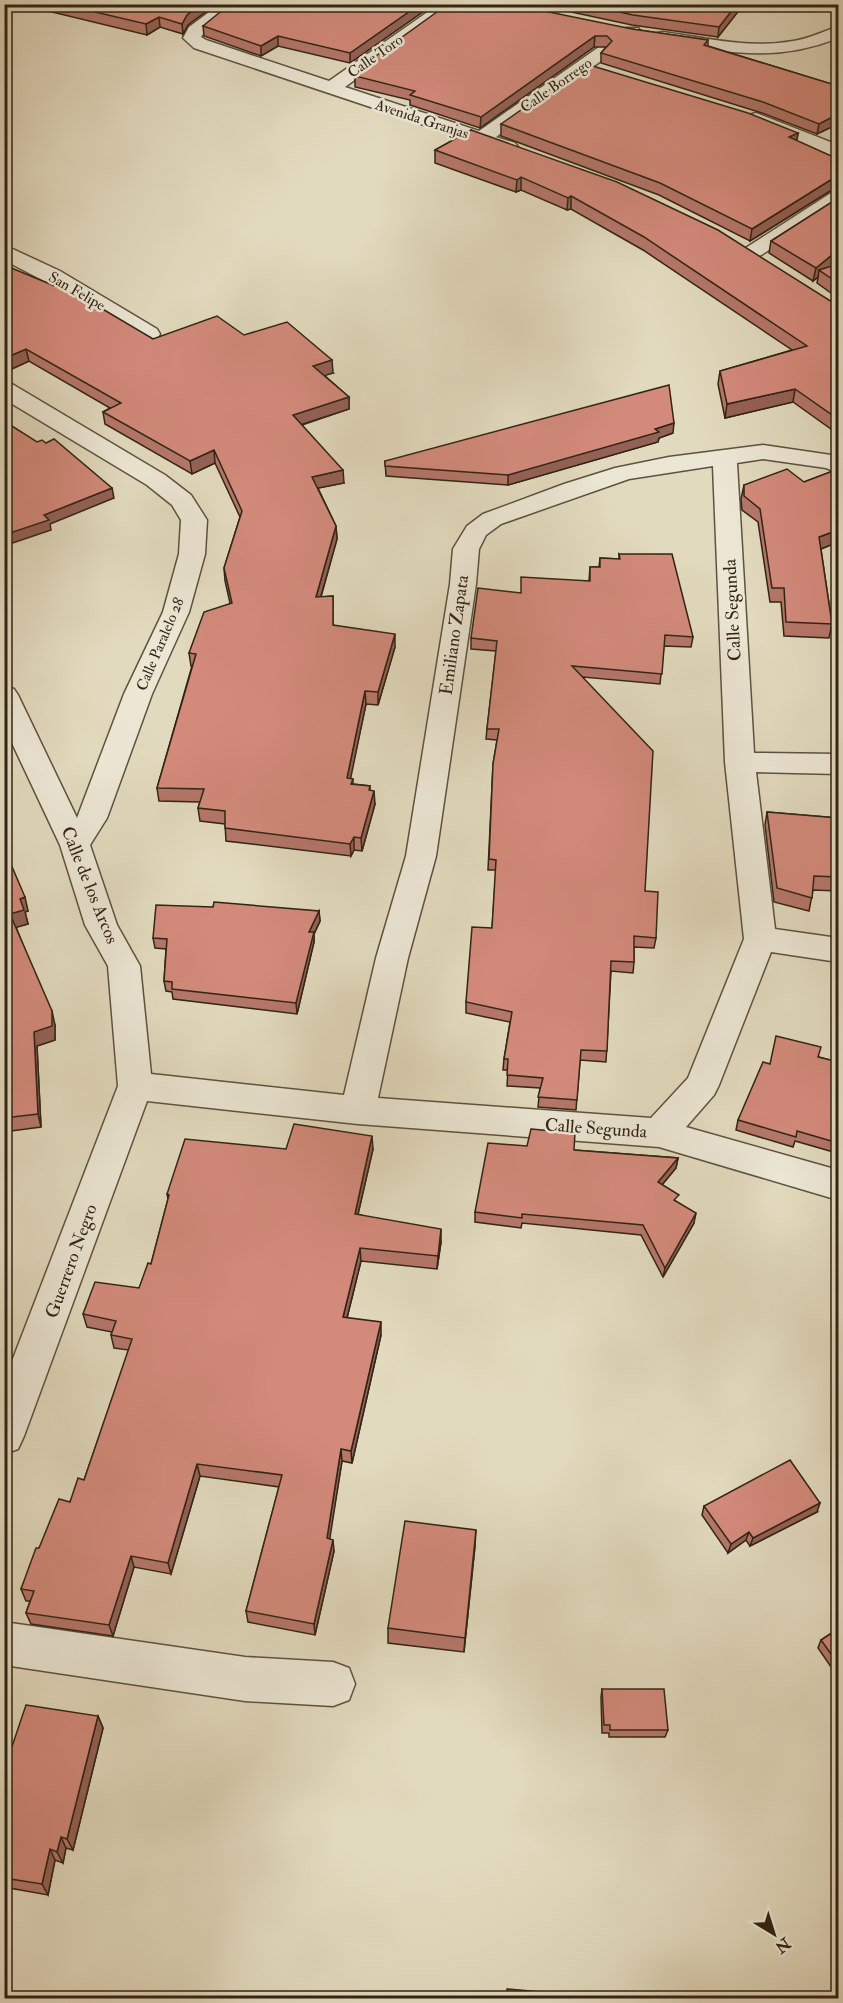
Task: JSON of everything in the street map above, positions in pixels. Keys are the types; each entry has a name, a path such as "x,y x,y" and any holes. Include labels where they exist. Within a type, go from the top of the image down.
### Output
{"street":[{"name":"Avenida Granjas","path":"232,4 195,31 192,38 200,44 524,153"},
{"name":"Calle Toro","path":"330,88 451,4"},
{"path":"609,28 759,50 809,43 838,32"},
{"name":"Calle Borrego","path":"482,138 632,32"},
{"path":"582,66 605,73"},
{"path":"734,113 838,152"},
{"path":"751,253 838,197"},
{"path":"733,242 769,264"},
{"name":"San Felipe","path":"4,251 52,276 149,334"},
{"name":"Calle Paralelo 28","path":"4,389 156,480 182,500 194,520 192,554 176,612 138,694 92,818 75,845"},
{"name":"Emiliano Zapata","path":"358,1110 392,958 421,856 466,549 476,531 492,519 528,504 624,473 669,464 763,452 833,462 838,466"},
{"name":"Calle Segunda","path":"135,1086 358,1110 659,1133 702,1085 760,939 740,762 725,457"},
{"name":"Calle de los Arcos","path":"4,695 75,845 102,925 124,966 135,1086"},
{"path":"740,762 838,764"},
{"path":"760,939 838,950"},
{"name":"Guerrero Negro","path":"4,1436 135,1086"},
{"path":"659,1133 838,1185"},
{"path":"4,1643 245,1679 333,1684"}],"building":[{"path":"61,4 201,4 187,15 182,24 159,17 146,24"},
{"path":"230,4 420,4 350,53 278,36 261,46 203,26"},
{"path":"448,4 510,4 632,29 708,40 704,45 838,86 838,114 819,124 763,102 601,53 612,41 607,36 595,36 481,117 410,95 415,91 355,76 378,60 373,58"},
{"path":"584,4 737,4 719,27 633,15"},
{"path":"586,64 748,113 798,133 789,137 838,159 838,178 832,179 752,229 660,183 501,124"},
{"path":"471,130 617,182 718,230 832,302 838,302 838,419 795,389 727,404 720,371 807,346 644,237 571,196 568,198 521,177 517,180 435,150"},
{"path":"838,198 838,250 816,268 771,241"},
{"path":"838,264 838,283 819,270"},
{"path":"4,265 84,298 153,339 217,316 244,335 287,322 332,360 313,366 349,397 293,415 343,470 312,477 336,526 316,597 333,596 333,625 395,634 378,692 365,691 347,778 353,779 351,784 370,786 369,790 374,791 361,838 354,837 350,844 225,828 225,811 198,808 204,789 157,788 196,654 189,653 204,612 232,603 224,568 242,511 214,450 190,461 103,412 121,403 26,349 10,356 4,353"},
{"path":"669,385 674,423 655,429 659,432 508,475 385,466 385,461"},
{"path":"4,421 37,442 42,440 46,443 54,439 112,488 44,515 49,520 4,535"},
{"path":"787,469 804,482 838,469 838,530 819,537 832,624 786,622 784,588 772,588 760,509 744,496 744,485"},
{"path":"619,554 672,554 693,637 665,635 662,674 572,666 653,751 645,891 658,892 656,938 634,936 634,962 611,961 607,1051 581,1050 577,1100 538,1097 543,1078 507,1075 508,1059 504,1059 512,1012 466,1002 472,927 492,928 496,860 489,859 493,764 499,729 487,729 497,641 471,638 478,588 521,593 521,577 590,581 590,567 600,567 600,558 620,559"},
{"path":"767,812 838,818 838,877 814,876 812,898 777,888"},
{"path":"4,848 25,897 20,899 24,910 10,914 52,1011 52,1026 34,1032 38,1114 4,1118"},
{"path":"214,902 319,911 309,932 314,932 296,1003 172,989 172,982 164,981 167,939 153,938 156,905 213,907"},
{"path":"776,1036 821,1047 818,1057 838,1062 838,1143 797,1131 796,1137 738,1120 763,1062 770,1064"},
{"path":"294,1124 372,1136 355,1214 441,1229 438,1256 360,1248 343,1317 381,1322 351,1451 341,1449 327,1538 333,1540 314,1624 246,1611 282,1475 197,1464 168,1563 131,1556 109,1625 26,1613 34,1591 21,1589 36,1548 39,1548 59,1499 70,1502 78,1478 84,1480 132,1339 111,1335 116,1321 83,1314 95,1282 139,1288 148,1263 151,1264 169,1195 167,1194 185,1139 286,1149"},
{"path":"531,1129 575,1133 574,1150 678,1158 658,1182 679,1195 674,1200 696,1213 665,1268 643,1225 522,1214 522,1218 475,1212 488,1143 527,1146"},
{"path":"790,1460 820,1503 753,1538 749,1532 731,1544 704,1506"},
{"path":"405,1521 476,1530 465,1638 388,1628"},
{"path":"838,1629 838,1664 821,1640"},
{"path":"602,1689 664,1689 668,1730 610,1730 610,1725 604,1725"},
{"path":"26,1705 98,1716 67,1839 61,1837 57,1852 50,1849 42,1884 4,1878 4,1770"},
{"path":"507,1989 563,1994 563,1998 507,1998"}]}
